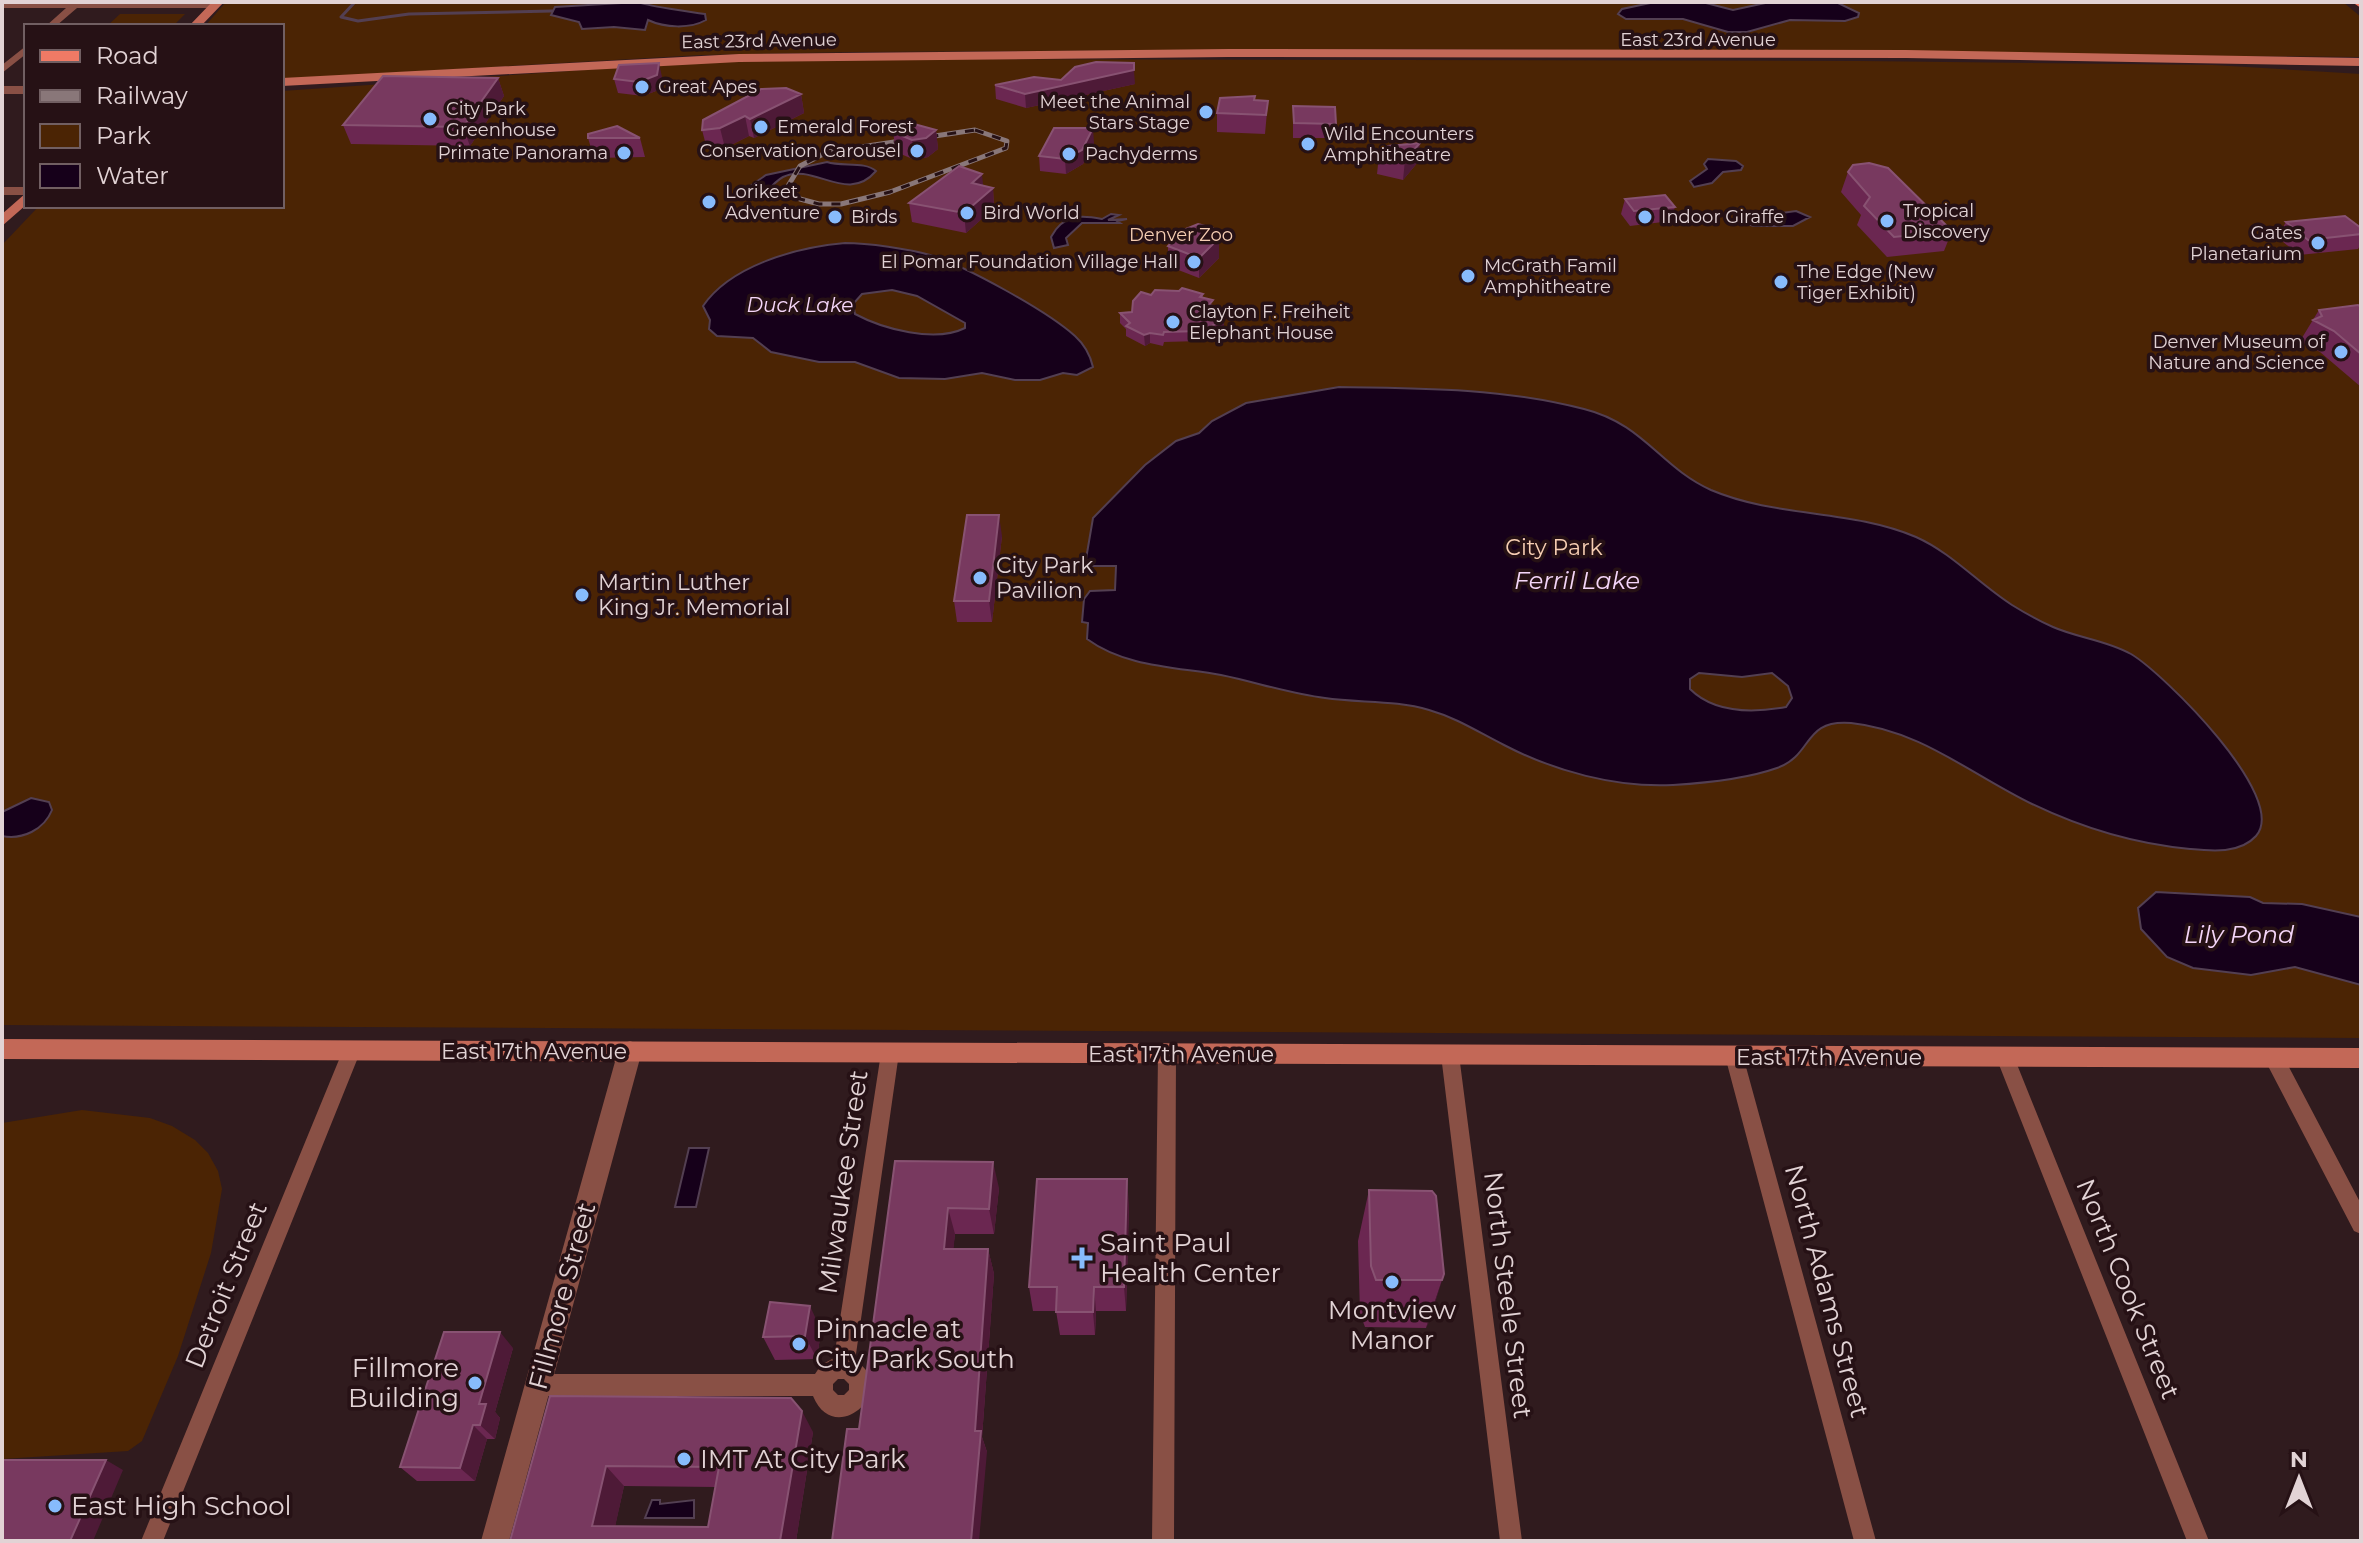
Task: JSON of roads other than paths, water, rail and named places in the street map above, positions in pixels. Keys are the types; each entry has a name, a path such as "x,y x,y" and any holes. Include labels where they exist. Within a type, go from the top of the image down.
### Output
{"main road":[{"path":"197,24 216,4"},
{"name":"East 23rd Avenue","path":"1034,56 1258,52 2076,56 2361,62"},
{"name":"East 23rd Avenue","path":"284,82 739,58 1034,56 2007,60 2361,69"},
{"path":"2007,60 2076,56"},
{"name":"East 23rd Avenue","path":"284,89 485,72"},
{"path":"2,222 24,199"},
{"name":"East 17th Avenue","path":"2,1049 2361,1058"}],"street":[{"path":"53,24 76,4"},
{"path":"2,5 216,4"},
{"path":"2,70 24,51"},
{"path":"2,90 24,90"},
{"path":"2,191 24,191"},
{"name":"Detroit Street","path":"152,1541 352,1050"},
{"name":"Fillmore Street","path":"495,1541 630,1051"},
{"name":"Milwaukee Street","path":"843,1367 890,1053"},
{"path":"1163,1541 1167,1054"},
{"name":"North Steele Street","path":"1450,1055 1511,1541"},
{"name":"North Adams Street","path":"1734,1056 1865,1541"},
{"name":"North Cook Street","path":"2005,1057 2198,1541"},
{"path":"2274,1058 2361,1224"},
{"path":"843,1367 856,1372 860,1381 857,1395 849,1403 839,1406 829,1404 823,1396 822,1385 829,1373 843,1367"},
{"path":"538,1385 822,1385"}],"water":[{"path":"638,2 705,14 706,20 677,26 648,20 645,30 614,27 582,29 579,22 551,15 555,7"},
{"path":"1655,2 1702,2 1733,10 1770,2 1836,2 1859,13 1858,17 1845,21 1790,20 1747,32 1728,32 1683,19 1626,19 1618,14 1622,9"},
{"path":"1708,159 1736,161 1743,166 1741,170 1723,172 1712,183 1694,187 1690,181 1707,169 1704,164"},
{"path":"827,162 866,166 876,171 854,184 795,174 779,179 761,199 740,193 766,175"},
{"path":"1796,211 1810,217 1793,226 1743,223 1745,218"},
{"path":"1111,214 1119,215 1108,220 1127,219 1117,221 1120,223 1082,223 1066,238 1068,245 1054,248 1051,237 1067,220 1080,217 1102,219"},
{"name":"Duck Lake","path":"854,243 900,249 930,255 964,269 1026,302 1062,326 1084,346 1093,367 1077,375 1063,373 1040,380 1015,380 982,373 945,379 899,378 855,362 819,362 771,352 753,338 717,336 709,329 710,320 703,306 730,279 767,261 827,245","holes":["892,290 917,296 965,323 965,328 924,334 880,325 855,314 853,304 862,294"]},
{"name":"Ferril Lake","path":"1339,387 1462,390 1554,402 1605,416 1622,425 1693,481 1711,490 1762,505 1865,522 1916,537 1942,551 2000,597 2027,614 2063,631 2131,654 2169,685 2194,710 2240,767 2255,794 2262,818 2256,836 2234,849 2216,851 2169,847 2109,834 2032,804 1923,744 1876,727 1851,723 1824,727 1789,762 1752,775 1673,785 1608,781 1543,763 1429,710 1312,696 1221,675 1134,661 1087,639 1088,623 1082,622 1084,599 1090,591 1115,590 1116,566 1092,566 1086,559 1093,518 1145,465 1176,441 1199,433 1212,421 1246,403","holes":["1699,673 1742,677 1772,673 1788,686 1792,698 1786,707 1735,710 1711,703 1690,689 1690,679"]},
{"path":"31,798 49,802 52,810 44,823 24,835 2,836 2,812"},
{"name":"Lily Pond","path":"2156,892 2250,897 2263,903 2302,904 2361,917 2361,985 2295,967 2251,975 2193,968 2167,957 2141,929 2138,908"},
{"path":"689,1148 709,1148 696,1207 675,1207"},
{"path":"652,1500 660,1500 660,1504 694,1500 694,1518 645,1518"}],"waterway":[{"path":"355,2 341,17 358,21 409,14 552,11"}],"railway":[{"path":"975,130 1007,141 1006,148 890,192 841,204 819,204 800,199 788,186 800,166 827,152 975,130"}],"place":[{"name":"Great Apes","path":"642,87"},
{"name":"Meet the Animal Stars Stage","path":"1206,112"},
{"name":"City Park Greenhouse","path":"430,119"},
{"name":"Emerald Forest","path":"761,127"},
{"name":"Wild Encounters Amphitheatre","path":"1308,144"},
{"name":"Conservation Carousel","path":"917,151"},
{"name":"Primate Panorama","path":"624,153"},
{"name":"Pachyderms","path":"1069,154"},
{"name":"Lorikeet Adventure","path":"709,202"},
{"name":"Bird World","path":"967,213"},
{"name":"Birds","path":"835,217"},
{"name":"Indoor Giraffe","path":"1645,217"},
{"name":"Tropical Discovery","path":"1887,221"},
{"name":"Gates Planetarium","path":"2318,243"},
{"name":"El Pomar Foundation Village Hall","path":"1194,262"},
{"name":"McGrath Famil Amphitheatre","path":"1468,276"},
{"name":"The Edge (New Tiger Exhibit)","path":"1781,282"},
{"name":"Clayton F. Freiheit Elephant House","path":"1173,322"},
{"name":"Denver Museum of Nature and Science","path":"2341,352"},
{"name":"City Park Pavilion","path":"980,578"},
{"name":"Martin Luther King Jr. Memorial","path":"582,595"},
{"name":"Saint Paul Health Center","path":"1082,1258"},
{"name":"Montview Manor","path":"1392,1282"},
{"name":"Pinnacle at City Park South","path":"799,1344"},
{"name":"Fillmore Building","path":"475,1383"},
{"name":"IMT At City Park","path":"684,1459"},
{"name":"East High School","path":"55,1506"}],"park label":[{"name":"Denver Zoo","path":"1181,235"},
{"name":"City Park","path":"1554,547"}]}
